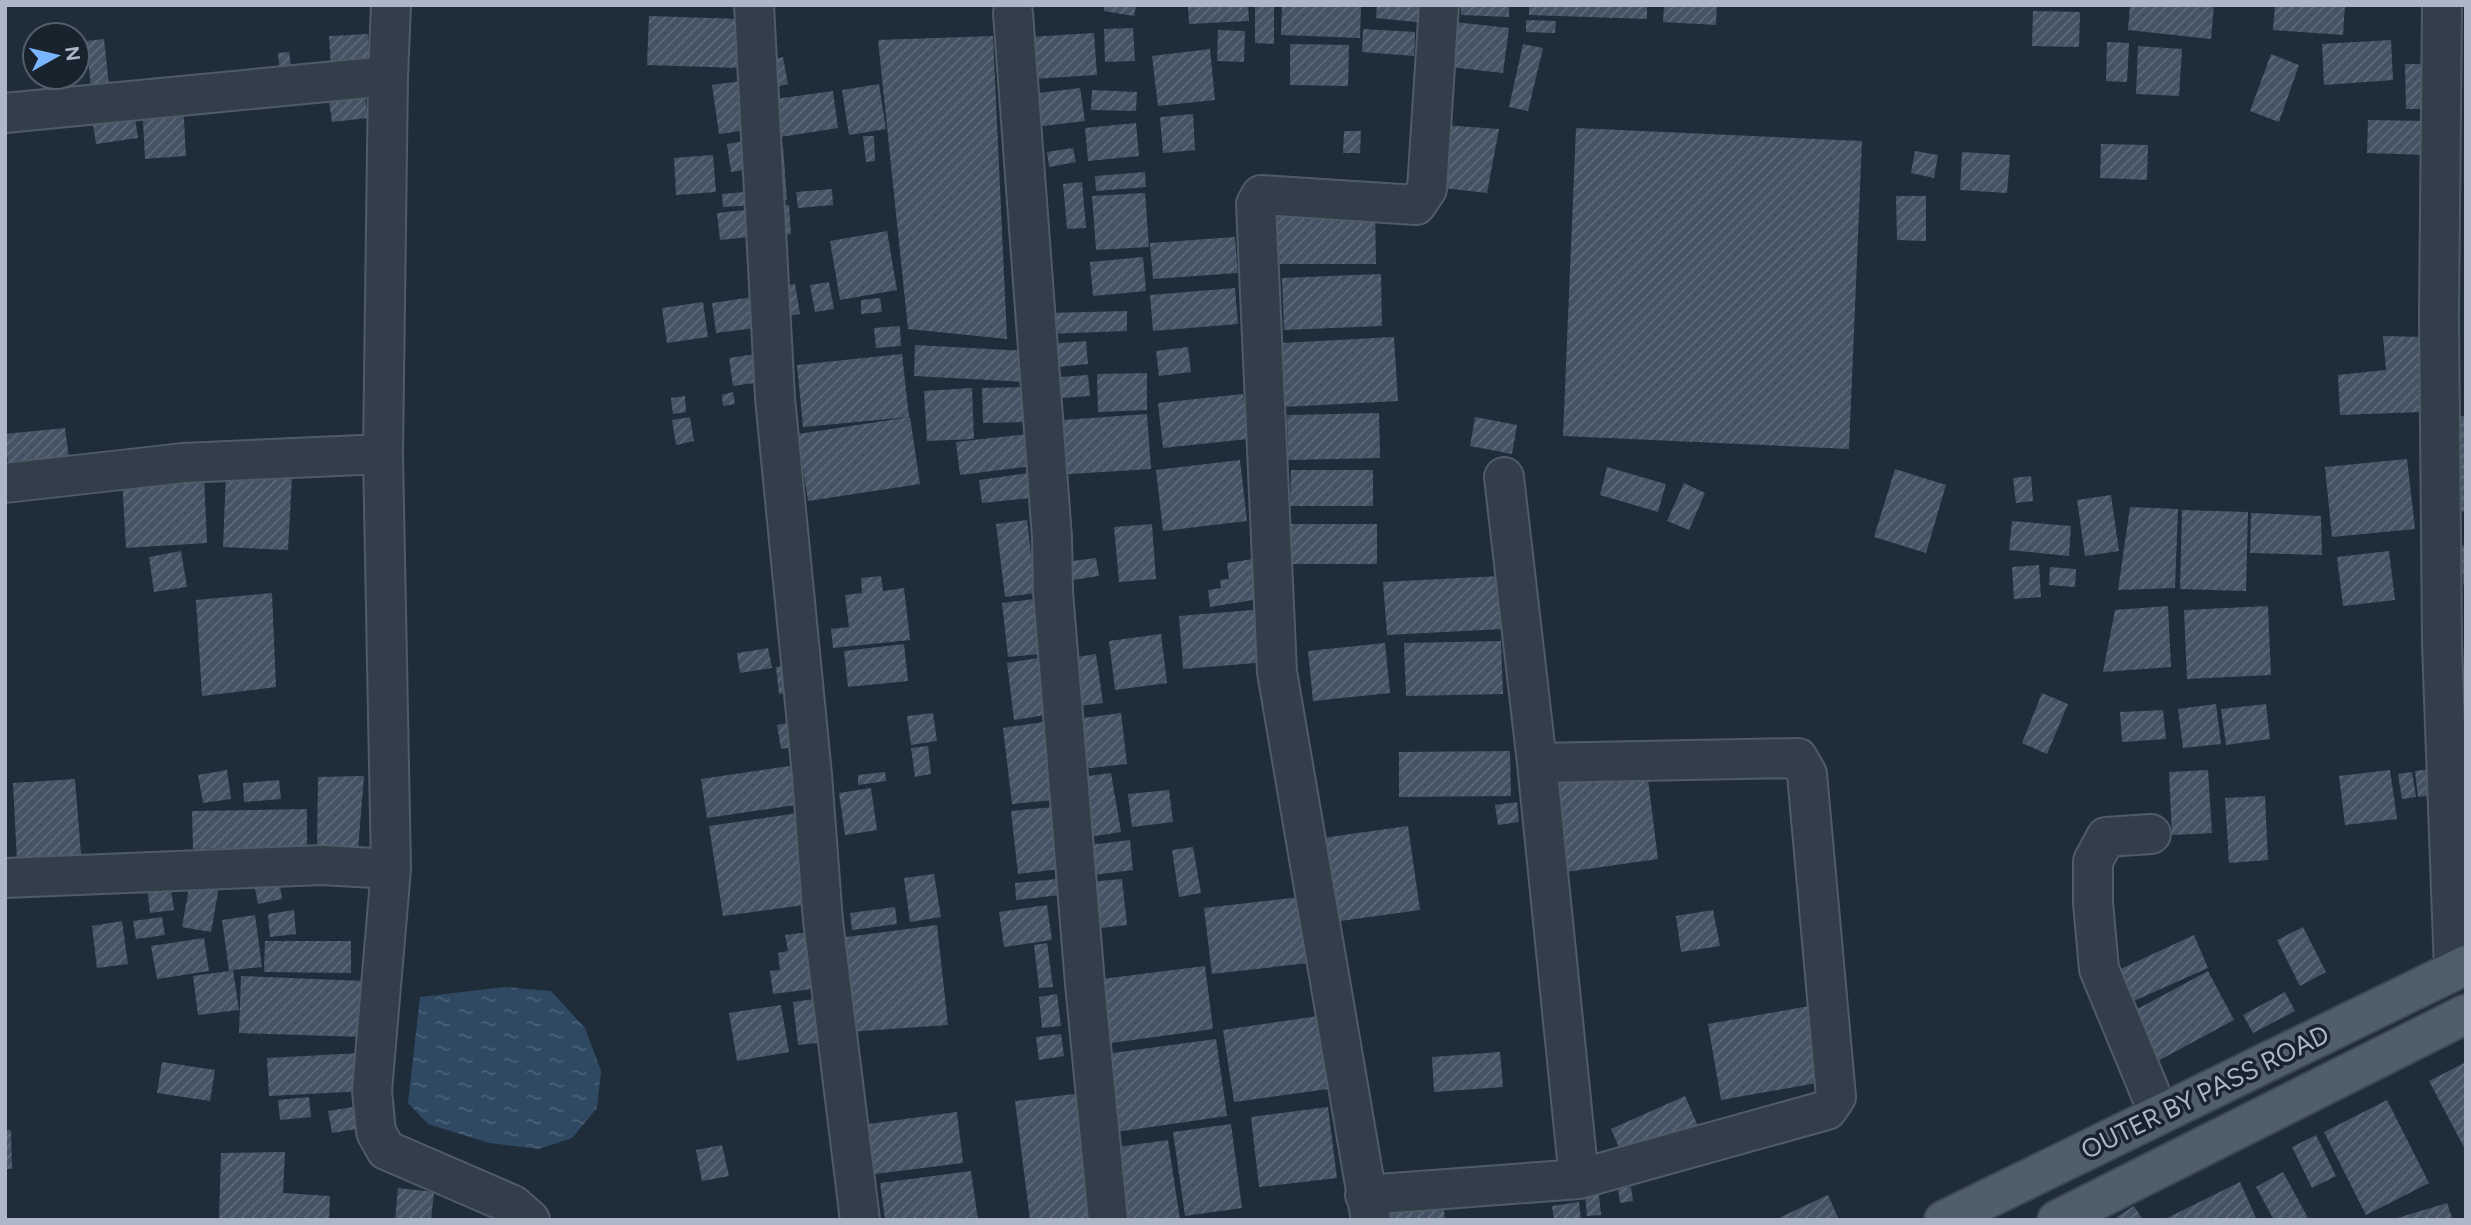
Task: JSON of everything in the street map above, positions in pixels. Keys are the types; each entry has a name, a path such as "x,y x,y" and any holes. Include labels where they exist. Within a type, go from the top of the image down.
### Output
{"main road":[{"name":"OUTER BY PASS ROAD","path":"1944,1220 2460,967"},
{"name":"OUTER BY PASS ROAD","path":"2057,1220 2466,1014"}],"street":[{"path":"391,5 383,454 391,869 372,1091 376,1132 386,1150 513,1205 530,1220"},
{"path":"754,5 775,398 824,920 860,1220"},
{"path":"1439,5 1427,189 1416,205 1261,195 1256,204 1277,672 1368,1207 1580,1179 1827,1110 1836,1097 1808,774 1798,758 1537,763"},
{"path":"2442,5 2439,316 2442,645 2460,967"},
{"path":"1013,13 1052,538 1055,619 1108,1220"},
{"path":"5,113 388,76"},
{"path":"5,483 183,463 383,454"},
{"path":"1504,477 1580,1179"},
{"path":"2151,834 2106,837 2093,861 2093,904 2099,969 2159,1114"},
{"path":"5,877 322,865 391,869"}],"water":[{"path":"505,987 551,991 585,1028 601,1071 597,1108 572,1138 539,1149 489,1143 428,1124 408,1103 420,997"}],"building":[{"path":"1105,5 1136,5 1134,16 1104,11"},
{"path":"1188,5 1248,5 1249,21 1189,24"},
{"path":"1255,5 1274,5 1274,44 1255,43"},
{"path":"1282,5 1361,7 1360,38 1281,35"},
{"path":"1377,5 1427,5 1425,23 1376,18"},
{"path":"1461,5 1509,5 1509,17 1461,15"},
{"path":"1529,5 1647,5 1647,19 1529,15"},
{"path":"1664,5 1717,5 1716,25 1663,22"},
{"path":"2130,5 2214,5 2211,39 2128,30"},
{"path":"2275,5 2345,5 2343,35 2273,30"},
{"path":"2033,11 2080,12 2079,47 2032,46"},
{"path":"649,16 741,19 740,68 647,65"},
{"path":"1526,20 1556,21 1555,33 1526,32"},
{"path":"1446,21 1509,28 1503,73 1440,66"},
{"path":"1133,28 1135,61 1105,62 1104,29"},
{"path":"1363,29 1415,32 1414,56 1362,52"},
{"path":"1218,30 1245,31 1244,62 1217,61"},
{"path":"1094,33 1097,75 1032,79 1029,37"},
{"path":"368,34 370,65 331,67 329,36"},
{"path":"993,36 1007,339 908,329 878,40"},
{"path":"104,39 109,85 91,87 91,40"},
{"path":"2391,40 2393,80 2324,85 2322,44"},
{"path":"2107,42 2129,43 2127,82 2106,81"},
{"path":"1290,44 1349,45 1348,86 1290,85"},
{"path":"1523,44 1543,48 1528,111 1509,107"},
{"path":"2138,46 2182,49 2179,96 2136,94"},
{"path":"1210,49 1215,100 1158,106 1152,56"},
{"path":"289,52 292,71 280,73 278,53"},
{"path":"2271,54 2299,65 2279,122 2250,111"},
{"path":"783,57 788,84 769,89 763,62"},
{"path":"2405,64 2432,64 2432,109 2406,109"},
{"path":"741,81 748,130 719,134 712,85"},
{"path":"879,84 886,129 849,135 842,90"},
{"path":"1080,88 1085,121 1026,128 1022,95"},
{"path":"1092,90 1137,92 1136,111 1091,110"},
{"path":"364,91 368,118 332,122 328,95"},
{"path":"833,91 838,128 774,138 768,100"},
{"path":"183,102 186,156 145,159 142,103"},
{"path":"133,104 138,138 96,144 91,110"},
{"path":"1193,114 1195,150 1163,153 1160,117"},
{"path":"2368,120 2430,121 2429,155 2367,153"},
{"path":"1136,123 1139,156 1088,161 1085,128"},
{"path":"1443,125 1499,129 1487,193 1443,188"},
{"path":"1576,128 1862,141 1849,449 1563,436"},
{"path":"1344,131 1361,131 1360,153 1343,153"},
{"path":"863,136 874,136 875,161 866,162"},
{"path":"751,140 756,168 731,172 727,144"},
{"path":"2101,144 2148,145 2147,180 2100,178"},
{"path":"783,146 787,200 770,201 766,148"},
{"path":"1073,148 1076,162 1049,167 1047,152"},
{"path":"1915,151 1938,155 1934,178 1911,173"},
{"path":"1962,152 2010,155 2007,193 1960,190"},
{"path":"713,155 716,192 676,195 674,158"},
{"path":"1145,172 1146,187 1096,191 1095,176"},
{"path":"1082,182 1086,228 1067,229 1063,184"},
{"path":"832,189 833,205 798,208 796,192"},
{"path":"755,191 756,205 723,207 722,194"},
{"path":"1145,193 1149,247 1096,250 1092,196"},
{"path":"1896,196 1926,196 1926,241 1897,240"},
{"path":"789,205 791,234 773,235 771,206"},
{"path":"1375,205 1376,264 1273,264 1272,206"},
{"path":"754,209 758,236 720,240 717,213"},
{"path":"887,231 897,290 840,300 830,241"},
{"path":"1235,237 1238,273 1153,279 1150,243"},
{"path":"1143,257 1146,291 1093,296 1090,262"},
{"path":"1381,274 1382,326 1284,330 1282,278"},
{"path":"829,282 834,309 815,312 810,285"},
{"path":"795,284 800,314 787,316 783,286"},
{"path":"1235,288 1238,324 1153,331 1150,295"},
{"path":"760,296 764,327 716,333 712,303"},
{"path":"880,298 882,312 861,314 861,300"},
{"path":"703,302 708,337 667,343 662,308"},
{"path":"1127,311 1127,331 1047,334 1047,313"},
{"path":"900,326 901,346 876,348 874,328"},
{"path":"2383,336 2424,337 2421,412 2340,415 2338,375 2386,370"},
{"path":"1394,337 1398,401 1284,407 1281,343"},
{"path":"1086,341 1088,364 1047,368 1045,344"},
{"path":"915,345 1026,351 1025,382 914,376"},
{"path":"1188,347 1191,372 1159,376 1156,351"},
{"path":"763,353 767,381 733,386 729,358"},
{"path":"902,354 909,417 803,427 797,365"},
{"path":"1147,373 1147,410 1098,412 1097,374"},
{"path":"1088,375 1090,396 1047,399 1046,378"},
{"path":"1027,387 1027,422 983,423 982,388"},
{"path":"972,388 974,439 927,441 924,391"},
{"path":"733,392 735,404 723,406 722,395"},
{"path":"1243,394 1248,439 1163,448 1158,403"},
{"path":"685,396 686,412 673,414 671,398"},
{"path":"1379,413 1380,458 1288,460 1287,415"},
{"path":"1147,414 1151,469 1053,475 1049,421"},
{"path":"2466,416 2466,511 2451,513 2444,417"},
{"path":"690,417 694,441 676,445 672,420"},
{"path":"910,417 920,484 808,501 798,434"},
{"path":"1475,417 1517,425 1512,454 1470,446"},
{"path":"65,428 70,466 9,473 5,434"},
{"path":"1028,434 1032,466 960,475 956,442"},
{"path":"2407,459 2415,529 2332,537 2325,467"},
{"path":"1240,460 1247,521 1163,531 1156,470"},
{"path":"1607,467 1666,484 1658,512 1600,495"},
{"path":"1895,469 1946,485 1926,553 1874,537"},
{"path":"1291,470 1373,470 1373,506 1290,506"},
{"path":"1028,473 1030,498 982,503 979,480"},
{"path":"226,474 292,477 288,550 223,547"},
{"path":"204,475 207,543 126,548 122,479"},
{"path":"2031,476 2033,501 2016,503 2013,478"},
{"path":"1684,483 1705,493 1689,530 1667,521"},
{"path":"2111,495 2119,551 2085,556 2077,500"},
{"path":"2130,507 2178,509 2175,588 2118,590"},
{"path":"2182,510 2248,512 2246,591 2180,589"},
{"path":"2251,513 2321,516 2322,555 2250,553"},
{"path":"1027,520 1036,593 1005,597 996,524"},
{"path":"2012,521 2071,526 2069,556 2009,550"},
{"path":"1152,524 1156,579 1119,582 1114,527"},
{"path":"1287,524 1377,524 1377,564 1287,564"},
{"path":"2466,545 2466,589 2464,589 2460,546"},
{"path":"181,551 187,587 154,592 149,557"},
{"path":"2389,551 2395,600 2343,606 2337,557"},
{"path":"1096,558 1099,576 1059,582 1056,563"},
{"path":"1253,559 1259,599 1210,607 1208,590 1221,588 1220,580 1229,579 1227,563"},
{"path":"2039,565 2041,597 2014,599 2012,567"},
{"path":"2050,567 2076,569 2075,587 2049,585"},
{"path":"881,576 883,591 904,588 910,640 833,648 831,629 849,627 845,595 862,593 861,578"},
{"path":"1500,576 1503,629 1387,635 1383,582"},
{"path":"272,593 276,687 202,696 196,600"},
{"path":"1034,599 1040,654 1008,657 1002,603"},
{"path":"2168,606 2171,667 2103,672 2115,610"},
{"path":"2268,606 2271,675 2187,679 2184,610"},
{"path":"1264,609 1268,662 1183,669 1179,616"},
{"path":"1161,634 1167,683 1115,690 1109,641"},
{"path":"1501,641 1503,694 1406,696 1404,643"},
{"path":"1385,643 1390,693 1313,701 1308,651"},
{"path":"904,644 908,681 848,687 844,651"},
{"path":"768,648 772,668 740,673 737,653"},
{"path":"1096,654 1103,703 1070,707 1064,659"},
{"path":"1038,658 1045,715 1014,720 1007,663"},
{"path":"796,664 799,691 779,694 776,667"},
{"path":"2042,693 2068,704 2047,754 2022,743"},
{"path":"2216,704 2221,744 2183,748 2178,709"},
{"path":"2266,704 2270,739 2226,745 2221,709"},
{"path":"2163,710 2166,739 2122,742 2120,712"},
{"path":"933,713 937,741 911,745 907,716"},
{"path":"1121,713 1127,764 1081,769 1075,719"},
{"path":"798,721 802,746 781,749 777,725"},
{"path":"1044,722 1054,800 1012,804 1003,728"},
{"path":"928,746 931,774 915,777 911,748"},
{"path":"1510,751 1511,796 1399,797 1399,752"},
{"path":"803,764 809,803 707,818 701,779"},
{"path":"1646,764 1658,859 1566,872 1553,776"},
{"path":"2432,769 2435,795 2418,797 2415,771"},
{"path":"227,770 231,799 203,803 198,775"},
{"path":"2208,770 2212,833 2172,835 2169,772"},
{"path":"2390,770 2397,819 2345,825 2339,776"},
{"path":"885,772 886,781 858,785 858,775"},
{"path":"2412,772 2416,797 2402,799 2398,774"},
{"path":"1111,773 1121,832 1082,838 1073,778"},
{"path":"364,776 358,850 317,849 318,777"},
{"path":"75,779 81,854 17,861 13,783"},
{"path":"279,780 281,799 244,802 243,783"},
{"path":"871,788 877,830 845,835 839,793"},
{"path":"1169,790 1173,822 1132,827 1128,794"},
{"path":"2265,796 2268,860 2229,863 2225,798"},
{"path":"1517,802 1519,822 1498,825 1495,805"},
{"path":"1053,807 1060,869 1018,874 1011,811"},
{"path":"307,809 307,847 193,849 192,811"},
{"path":"806,812 819,903 723,916 709,826"},
{"path":"1408,826 1420,910 1333,922 1322,838"},
{"path":"1130,840 1133,870 1085,876 1081,846"},
{"path":"1193,847 1201,893 1179,897 1172,850"},
{"path":"192,870 221,875 211,932 182,927"},
{"path":"278,873 282,899 258,904 253,878"},
{"path":"934,874 941,917 910,922 904,878"},
{"path":"1068,878 1070,894 1016,900 1015,883"},
{"path":"1122,879 1127,925 1093,929 1089,882"},
{"path":"170,884 174,910 150,913 147,887"},
{"path":"1300,897 1308,963 1212,974 1204,908"},
{"path":"1047,905 1052,940 1004,947 999,912"},
{"path":"895,907 897,924 852,930 850,913"},
{"path":"294,910 296,934 270,937 268,914"},
{"path":"1713,910 1720,946 1681,952 1676,916"},
{"path":"255,915 262,967 233,970 239,1010 198,1015 193,976 229,971 222,920"},
{"path":"162,917 165,935 136,939 133,921"},
{"path":"122,921 128,964 97,968 92,926"},
{"path":"937,925 948,1025 848,1032 839,938"},
{"path":"2303,927 2326,972 2300,986 2277,940"},
{"path":"819,931 827,987 773,994 770,971 780,970 778,953 788,951 785,935"},
{"path":"2194,935 2208,968 2127,1004 2112,973"},
{"path":"204,938 209,971 157,979 151,946"},
{"path":"265,941 351,941 351,973 264,972"},
{"path":"1047,943 1053,987 1039,988 1034,945"},
{"path":"1205,966 1213,1029 1111,1043 1102,979"},
{"path":"2208,971 2234,1020 2156,1062 2130,1013"},
{"path":"241,976 364,981 362,1037 239,1033"},
{"path":"2285,992 2295,1011 2253,1033 2243,1015"},
{"path":"1057,994 1061,1026 1042,1028 1039,997"},
{"path":"829,997 835,1041 798,1045 793,1002"},
{"path":"781,1005 789,1052 737,1061 729,1013"},
{"path":"1815,1005 1828,1081 1721,1100 1708,1024"},
{"path":"1318,1016 1328,1089 1234,1102 1223,1030"},
{"path":"1061,1034 1064,1056 1039,1060 1036,1037"},
{"path":"1216,1039 1227,1116 1116,1132 1105,1054"},
{"path":"1500,1052 1503,1087 1434,1092 1432,1057"},
{"path":"362,1053 364,1091 269,1096 267,1058"},
{"path":"162,1062 215,1070 210,1101 157,1093"},
{"path":"2466,1062 2466,1151 2429,1081"},
{"path":"1082,1093 1098,1220 1030,1220 1015,1101"},
{"path":"1685,1096 1698,1126 1624,1159 1611,1129"},
{"path":"309,1097 311,1117 280,1120 278,1100"},
{"path":"2387,1100 2429,1183 2366,1215 2324,1132"},
{"path":"358,1106 362,1128 332,1133 328,1111"},
{"path":"1328,1107 1337,1178 1259,1187 1251,1117"},
{"path":"957,1112 963,1163 875,1174 868,1124"},
{"path":"1231,1124 1242,1208 1185,1216 1173,1132"},
{"path":"5,1130 11,1130 12,1169 5,1169"},
{"path":"2316,1135 2336,1176 2312,1188 2292,1147"},
{"path":"1168,1140 1180,1220 1128,1220 1117,1147"},
{"path":"722,1145 729,1176 702,1181 696,1150"},
{"path":"285,1152 283,1193 330,1196 329,1220 219,1220 221,1153"},
{"path":"971,1171 978,1220 885,1220 880,1183"},
{"path":"2283,1172 2309,1220 2274,1220 2256,1187"},
{"path":"2240,1182 2257,1220 2163,1220"},
{"path":"1631,1187 1633,1201 1620,1203 1618,1188"},
{"path":"398,1188 434,1192 431,1220 395,1220"},
{"path":"1599,1195 1601,1215 1587,1216 1585,1196"},
{"path":"1828,1195 1839,1220 1774,1220"},
{"path":"1443,1202 1445,1220 1387,1220 1386,1209"},
{"path":"1579,1202 1581,1220 1554,1220 1552,1206"},
{"path":"2447,1203 2453,1220 2394,1220 2394,1219"},
{"path":"2134,1206 2143,1220 2112,1220"}]}
